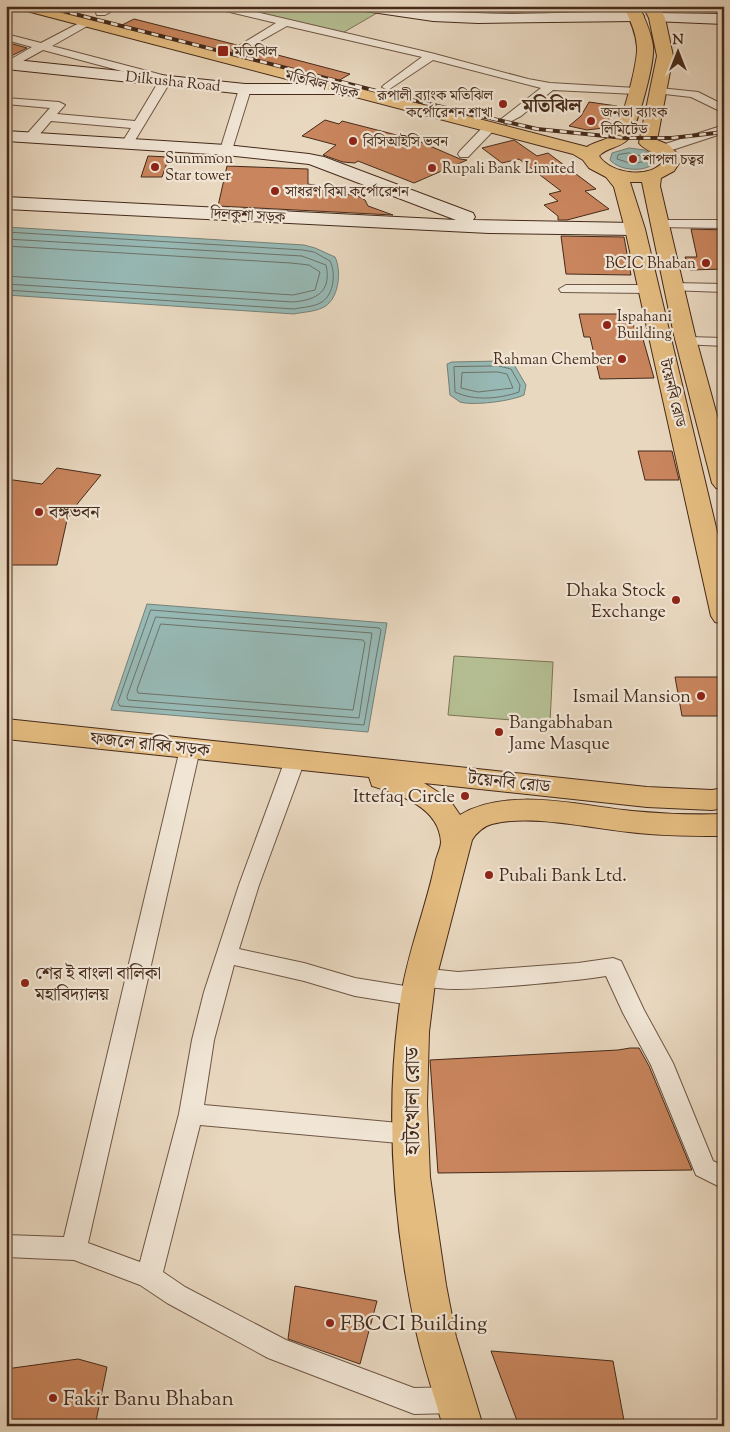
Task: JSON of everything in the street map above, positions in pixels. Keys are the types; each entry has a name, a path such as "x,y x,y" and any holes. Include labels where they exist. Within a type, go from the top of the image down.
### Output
{"main road":[{"name":"মতিঝিল সড়ক","path":"24,6 579,150 590,156"},
{"name":"মতিঝিল সড়ক","path":"72,6 108,10 239,50 388,87 506,120 610,142"},
{"path":"634,11 645,51 626,126 622,135 597,147 590,156 596,166 616,178 652,179 672,165 673,159 656,146 660,91 666,56 654,12"},
{"name":"টয়েনবি রোড","path":"616,178 623,186 635,229 724,616"},
{"name":"টয়েনবি রোড","path":"652,179 659,224 673,287 704,415 724,483"},
{"name":"ফজলে রাব্বি সড়ক","path":"6,729 295,760"},
{"path":"295,760 374,777 419,791 435,802 444,813 452,825 455,841"},
{"name":"টয়েনবি রোড","path":"295,760 648,797 712,800 724,798"},
{"path":"508,810 500,807 495,801 495,794 503,787 518,783"},
{"name":"টয়েনবি রোড","path":"508,810 654,824 724,825"},
{"name":"হাটখোলা রোড","path":"459,1413 437,1336 418,1233 410,1134 410,1060 419,987 446,887 455,841 463,828 471,821 508,810"}],"street":[{"path":"217,6 431,56 527,82 550,86 636,91"},
{"path":"365,6 542,19 634,11"},
{"path":"654,12 724,19"},
{"path":"8,64 85,23"},
{"path":"239,50 284,23"},
{"path":"6,38 166,79 127,144"},
{"path":"388,87 431,56"},
{"name":"Dilkusha Road","path":"8,64 245,88 341,89"},
{"path":"506,120 517,114 550,86"},
{"path":"226,150 245,88"},
{"path":"660,91 724,96"},
{"path":"694,94 724,110"},
{"path":"6,101 59,105 30,138"},
{"path":"48,117 138,125"},
{"path":"464,154 490,127"},
{"path":"656,146 724,129"},
{"name":"দিলকুশা সড়ক","path":"6,136 226,150 318,161 489,226"},
{"name":"দিলকুশা সড়ক","path":"6,203 489,226 635,229"},
{"path":"659,224 724,224"},
{"path":"673,287 724,288"},
{"path":"566,289 648,289"},
{"path":"687,341 724,342"},
{"path":"74,1250 190,749"},
{"path":"149,1277 191,1114 203,1040 226,955 295,760"},
{"path":"226,955 304,972 355,987 419,987 458,981 578,972 613,967 634,1013 662,1063 704,1168 724,1178"},
{"path":"191,1114 410,1134"},
{"path":"6,1246 74,1250 149,1277 184,1300 277,1348 414,1401 459,1413"}],"green space":[{"path":"231,6 349,6 377,13 339,35"},
{"path":"454,656 553,662 550,723 448,715"}],"water":[{"name":"শাপলা চত্বর","path":"629,148 644,150 655,156 656,162 646,168 633,169 614,164 610,160 612,153"},
{"path":"6,227 304,245 335,257 338,270 338,285 332,299 322,308 294,314 6,295"},
{"path":"499,361 513,363 526,385 524,395 502,401 466,403 460,402 450,395 447,364 452,362"},
{"path":"147,604 387,623 368,732 111,710"}],"building":[{"path":"134,19 237,45 232,49 234,54 122,25"},
{"path":"6,42 27,48 6,57"},
{"path":"251,48 350,74 338,81 239,55"},
{"name":"জনতা ব্যাংক লিমিটেড","path":"589,102 617,106 604,128 587,130 569,126 581,116"},
{"path":"325,120 339,124 342,121 416,140 460,159 467,160 414,183 358,161 355,163 343,162 323,155 336,145 302,136"},
{"path":"514,140 537,156 548,153 596,189 585,191 609,209 567,220 558,220 558,216 544,205 558,201 549,194 561,191 519,159 502,163 482,148"},
{"name":"Sunmmon Star tower","path":"148,156 169,157 162,177 141,177"},
{"name":"সাধরণ বিমা কর্পোরেশন","path":"227,166 308,169 308,184 324,187 331,194 356,195 365,200 368,206 393,215 218,206"},
{"path":"691,229 724,230 724,269 690,270 685,257 697,257"},
{"path":"561,236 624,237 631,275 566,274"},
{"name":"Rahman Chember","path":"579,314 631,314 637,340 643,339 654,378 600,379 590,337 584,337"},
{"path":"638,451 672,451 679,480 645,480"},
{"name":"বঙ্গভবন","path":"57,468 101,475 67,520 57,565 6,565 6,479 42,484"},
{"name":"Ismail Mansion","path":"675,677 724,677 724,716 682,716"},
{"path":"639,1048 649,1066 692,1170 438,1173 430,1060"},
{"name":"FBCCI Building","path":"295,1286 377,1301 360,1364 288,1339"},
{"path":"491,1351 613,1361 625,1426 519,1426"},
{"name":"Fakir Banu Bhaban","path":"78,1359 107,1367 95,1426 6,1426 6,1369"}],"railway":[{"path":"43,6 412,100 537,129 625,138 672,138 724,132"}],"place":[{"name":"মতিঝিল","path":"223,51"},
{"name":"রূপালী ব্যাংক মতিঝিল কর্পোরেশন শাখা","path":"503,104"},
{"name":"জনতা ব্যাংক লিমিটেড","path":"591,121"},
{"name":"বিসিআইসি ভবন","path":"353,141"},
{"name":"শাপলা চত্বর","path":"633,159"},
{"name":"Sunmmon Star tower","path":"155,167"},
{"name":"Rupali Bank Limited","path":"432,168"},
{"name":"সাধরণ বিমা কর্পোরেশন","path":"275,191"},
{"name":"BCIC Bhaban","path":"706,263"},
{"name":"Ispahani Building","path":"607,325"},
{"name":"Rahman Chember","path":"622,359"},
{"name":"বঙ্গভবন","path":"39,512"},
{"name":"Dhaka Stock Exchange","path":"676,600"},
{"name":"Ismail Mansion","path":"701,696"},
{"name":"Bangabhaban Jame Masque","path":"499,732"},
{"name":"Ittefaq Circle","path":"465,796"},
{"name":"Pubali Bank Ltd.","path":"489,875"},
{"name":"শের ই বাংলা বালিকা মহাবিদ্যালয়","path":"25,983"},
{"name":"FBCCI Building","path":"330,1323"},
{"name":"Fakir Banu Bhaban","path":"53,1398"}],"district":[{"name":"মতিঝিল","path":"552,105"}]}
